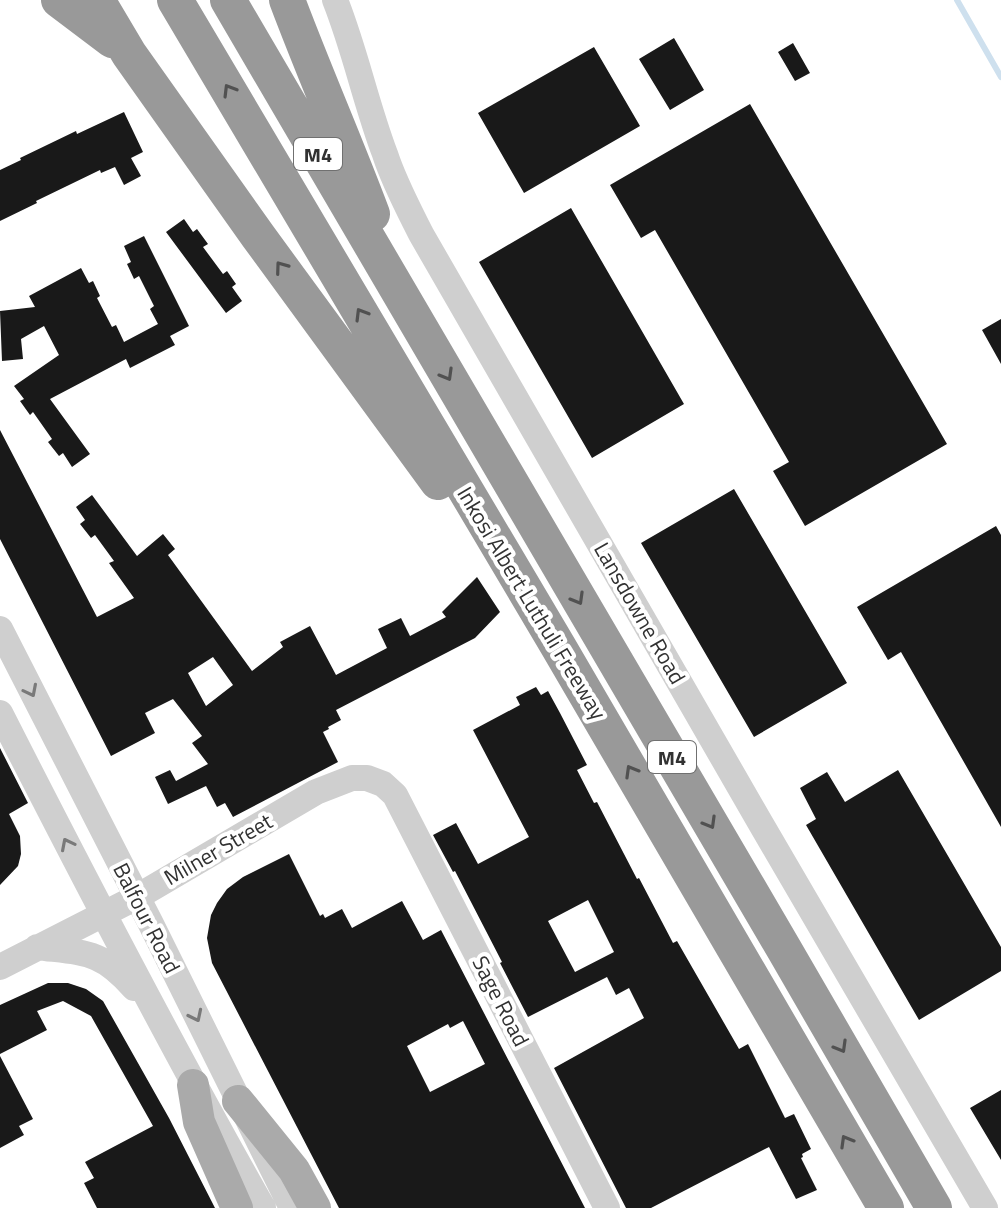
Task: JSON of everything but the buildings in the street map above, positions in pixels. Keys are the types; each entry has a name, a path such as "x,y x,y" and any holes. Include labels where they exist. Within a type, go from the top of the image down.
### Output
{"highway":[{"path":"59,0 129,54"},
{"path":"97,0 129,54 558,646"},
{"name":"Inkosi Albert Luthuli Freeway","path":"175,0 886,1208"},
{"name":"Inkosi Albert Luthuli Freeway","path":"228,0 934,1208"},
{"path":"287,0 407,307"}],"main road":[{"path":"193,1085 199,1122 237,1208"},
{"path":"238,1101 294,1170 315,1208"}],"street":[{"name":"Lansdowne Road","path":"335,0 388,165 421,234 985,1208"},
{"name":"Balfour Road","path":"0,629 292,1208"},
{"name":"Balfour Road","path":"0,713 193,1085 263,1208"},
{"name":"Milner Street","path":"0,967 137,897 316,792 352,778 367,778 383,784 395,795"},
{"name":"Sage Road","path":"395,795 607,1208"},
{"path":"37,947 89,953 98,957 129,982 158,1015"}],"waterway":[{"path":"957,0 1001,77"}]}
